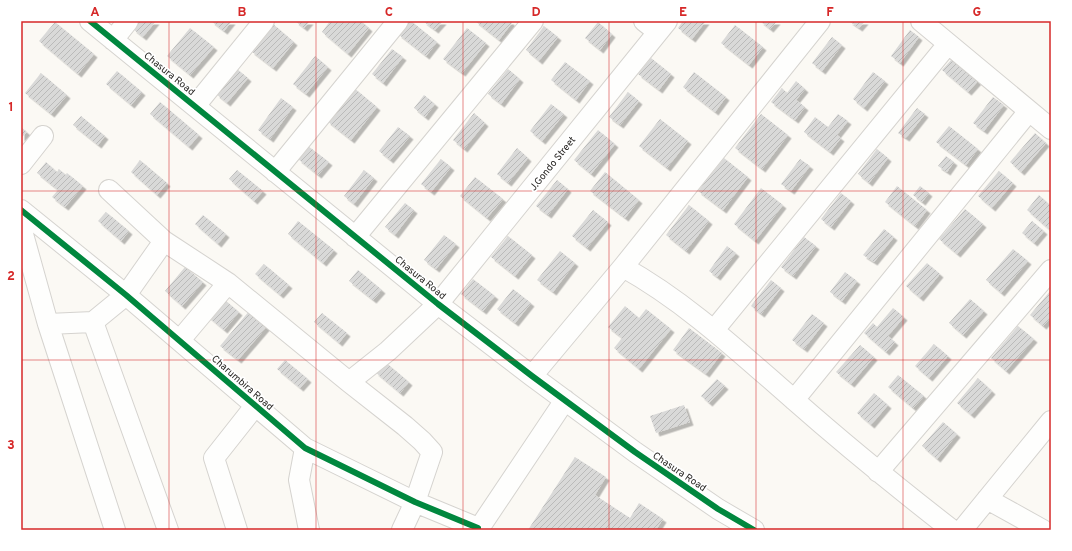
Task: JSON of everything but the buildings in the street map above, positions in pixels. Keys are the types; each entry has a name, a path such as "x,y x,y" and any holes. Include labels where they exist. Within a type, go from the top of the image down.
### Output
{"street":[{"name":"Chasura Road","path":"90,21 438,304 635,452 718,509 754,530"},
{"path":"113,40 128,21"},
{"path":"195,106 264,21"},
{"path":"275,172 398,21"},
{"path":"355,237 533,21"},
{"path":"532,376 622,267 820,21"},
{"path":"921,21 1051,129"},
{"name":"J.Gondo Street","path":"349,382 388,351 438,304 656,25"},
{"path":"714,330 948,44"},
{"path":"794,400 1029,111"},
{"path":"21,164 43,136"},
{"path":"109,190 164,240 228,283 349,382 406,426 432,452 415,502 402,530"},
{"name":"Charumbira Road","path":"21,210 126,294 305,448 415,502 478,529"},
{"path":"21,227 48,324 115,530"},
{"path":"48,324 93,322 126,294 164,240"},
{"path":"622,267 662,291 714,330 878,472 952,530"},
{"path":"878,472 1051,270"},
{"path":"180,340 228,283"},
{"path":"93,322 168,530"},
{"path":"478,529 565,400"},
{"path":"237,530 214,458 255,406"},
{"path":"962,530 1051,421"},
{"path":"305,448 299,480 309,530"},
{"path":"987,499 1042,530"}],"cycle path":[{"path":"90,21 438,304 635,452 718,509 754,530"},
{"path":"21,210 126,295 305,448 415,502 478,528"}]}
